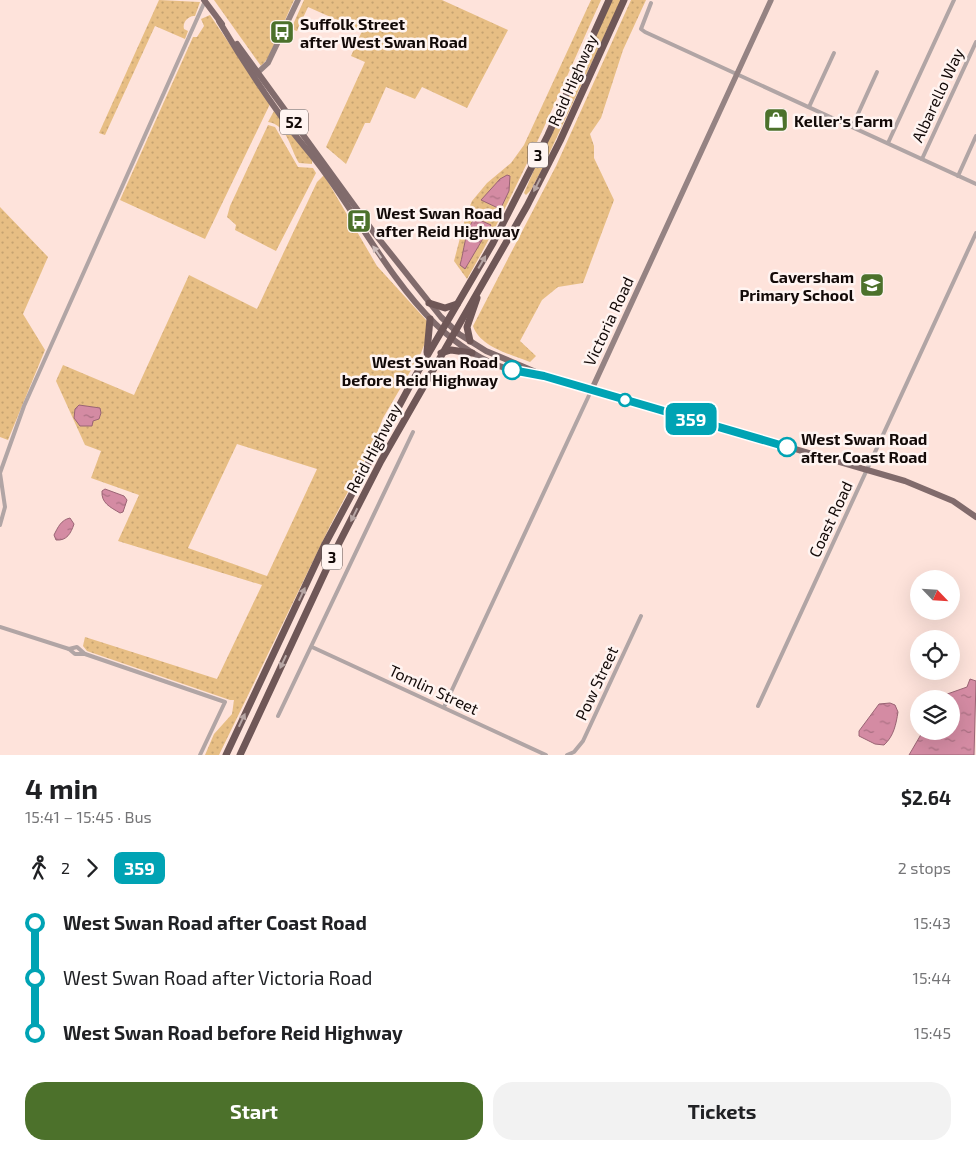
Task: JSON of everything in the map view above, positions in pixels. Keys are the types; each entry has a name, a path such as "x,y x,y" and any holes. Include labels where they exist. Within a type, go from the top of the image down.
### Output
{"highway":[{"name":"Reid Highway","path":"226,755 324,546 427,355 493,243 548,135 609,0"},
{"name":"Reid Highway","path":"241,755 334,553 380,461 526,206 560,141 624,0"},
{"path":"470,341 467,327 477,293"},
{"path":"429,303 445,308 457,304"},
{"path":"427,355 430,319"},
{"path":"440,354 450,350 472,353"}],"main road":[{"name":"52","path":"205,1 392,272 430,319 472,353 509,370 544,376 932,491 976,517"},
{"name":"52","path":"256,74 374,234 429,303 454,330 493,355 537,371 544,376"}],"street":[{"path":"256,74 270,60 298,0"},
{"name":"Victoria Road","path":"444,707 771,0"},
{"path":"888,144 954,0"},
{"path":"0,525 6,506 0,473 24,406 205,1"},
{"path":"651,3 642,24 641,29 645,32 976,184"},
{"name":"Albarello Way","path":"922,159 976,42"},
{"path":"809,107 834,53"},
{"path":"852,127 878,72"},
{"path":"958,176 976,136"},
{"name":"Coast Road","path":"758,706 976,233"},
{"path":"278,716 413,432"},
{"name":"Pow Street","path":"568,755 574,752 583,741 641,616"},
{"path":"0,626 69,649 75,654 85,654 225,702 200,755"},
{"name":"Tomlin Street","path":"312,647 546,755"}],"shaded area":[{"path":"159,0 200,2 195,16 188,18 184,24 184,29 188,31 185,39 155,26 105,135 99,133"},
{"path":"214,0 294,0 268,58 261,66"},
{"path":"304,0 442,0 508,30 467,108 422,87 415,99 386,87 370,123 365,123 346,164 326,147 365,62 351,56 362,31 308,7 297,31 291,29"},
{"path":"591,0 601,0 521,176 467,279 454,261 466,215 472,201 487,183 511,163 524,145"},
{"path":"612,0 621,0 541,171 531,190 526,195 524,193 534,170"},
{"path":"631,0 646,0 623,50 601,118 590,134 594,146 594,158 614,200 583,283 558,287 542,300 520,341 536,356 530,362 489,345 473,326 556,166"},
{"path":"210,15 270,104 205,239 120,200 193,37 197,37 204,26 201,19"},
{"path":"274,111 312,160 312,164 299,163 288,138 275,124 268,122"},
{"path":"268,125 275,127 298,167 313,168 316,173 276,251 235,230 236,225 227,217 230,206"},
{"path":"324,175 377,266 427,321 426,340 421,353 383,418 373,444 330,526 219,755 205,755 214,734 232,714 234,700 87,651 83,646 85,637 217,679 262,585 118,541 139,495 91,478 101,451 85,445 56,381 63,365 134,395 189,275 257,309 317,182","holes":["237,444 317,469 267,576 188,548"]},
{"path":"0,207 48,257 23,314 45,350 8,440 0,437"}],"water":[{"path":"507,175 510,176 509,191 499,212 498,208 481,200 500,179"},
{"path":"475,218 491,225 465,269 460,265 467,234"},
{"path":"79,405 100,408 99,419 93,421 92,426 80,426 74,418 75,409"},
{"path":"105,489 124,496 127,500 123,512 120,513 105,502 102,491"},
{"path":"70,518 74,524 70,533 66,538 56,540 54,535 58,527 64,520"},
{"path":"970,679 976,681 974,755 909,755 918,740 960,740 959,690 967,687"},
{"path":"890,703 895,705 898,712 894,730 884,745 875,744 859,736 859,731 879,704"}],"bus line":[{"name":"359","path":"512,370 544,376 787,447"}],"place":[{"name":"Suffolk Street after West Swan Road","path":"282,32"},
{"name":"Keller’s Farm","path":"776,120"},
{"name":"West Swan Road after Reid Highway","path":"359,221"},
{"name":"Caversham Primary School","path":"872,285"},
{"name":"West Swan Road before Reid Highway","path":"512,370"},
{"name":"West Swan Road after Coast Road","path":"787,447"}]}
